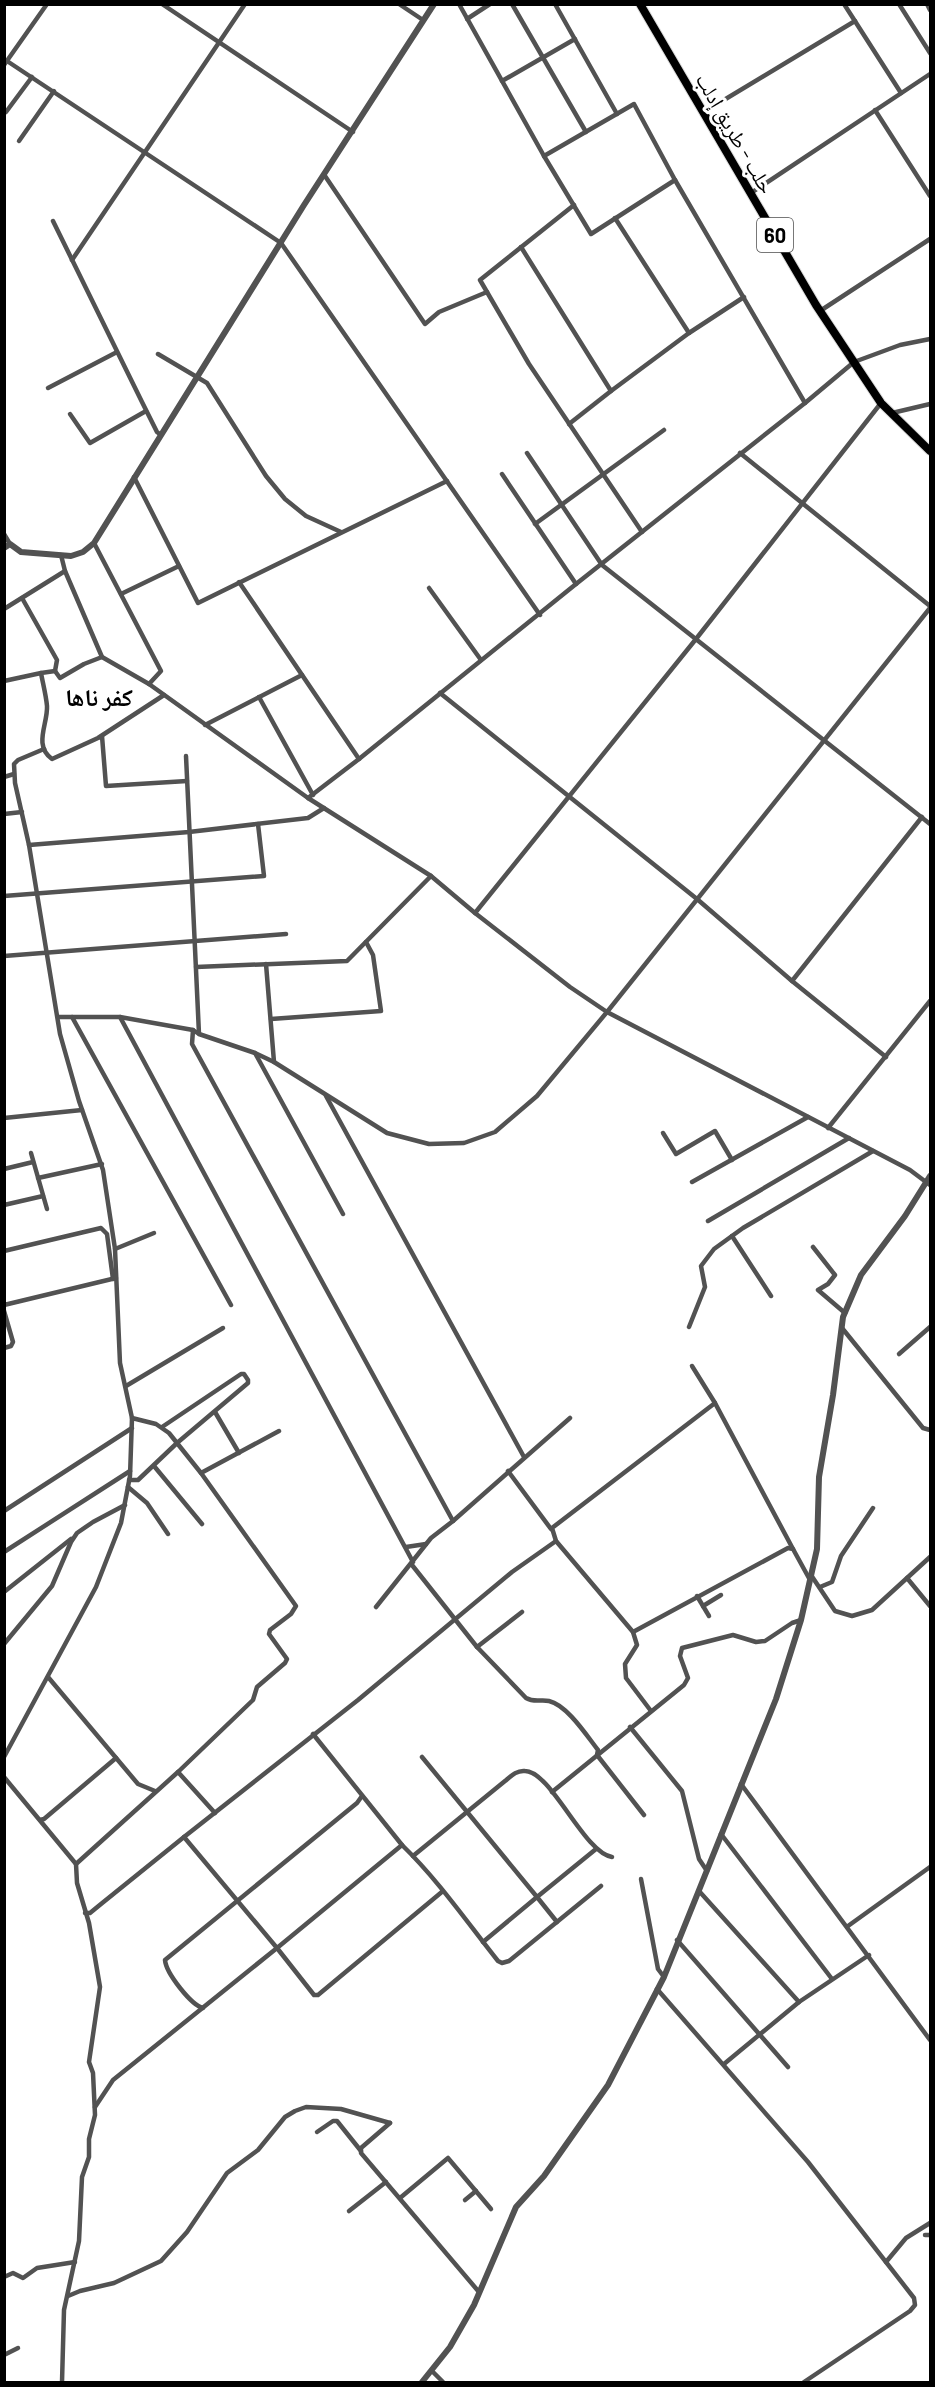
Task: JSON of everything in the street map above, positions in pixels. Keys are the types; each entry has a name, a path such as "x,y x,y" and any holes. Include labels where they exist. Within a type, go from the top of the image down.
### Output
{"highway":[{"name":"حلب - طريق إدلب","path":"640,4 820,311 881,403 930,450"}],"street":[{"path":"47,4 6,63 32,77 146,151 281,243 540,615"},
{"path":"162,4 353,132"},
{"path":"72,260 246,4"},
{"path":"399,4 423,20"},
{"path":"4,534 7,546 21,552 71,556 83,552 94,543 281,243 434,4"},
{"path":"459,4 544,156 591,234 675,180"},
{"path":"467,19 490,4"},
{"path":"512,4 586,132"},
{"path":"555,4 617,114"},
{"path":"844,4 902,93"},
{"path":"899,4 930,53"},
{"path":"927,4 930,10"},
{"path":"704,112 855,21"},
{"path":"502,81 575,39"},
{"path":"751,193 930,74"},
{"path":"6,112 32,77"},
{"path":"19,141 54,91"},
{"path":"544,156 634,104 675,180 806,403"},
{"path":"875,110 930,196"},
{"path":"325,176 424,324 439,312 487,292"},
{"path":"574,205 480,280 529,364 642,532"},
{"path":"615,218 689,333"},
{"path":"53,221 146,411 161,435"},
{"path":"820,311 930,239"},
{"path":"521,247 611,391"},
{"path":"569,424 689,333 744,297"},
{"path":"310,797 740,453 806,403 854,362 900,345 930,339"},
{"path":"48,388 117,352"},
{"path":"158,354 207,383 266,476 285,499 306,516 341,532"},
{"path":"475,914 696,639 881,403"},
{"path":"891,413 930,404"},
{"path":"70,414 90,443 146,411"},
{"path":"534,524 664,430"},
{"path":"527,453 602,565 930,824"},
{"path":"58,1017 120,1017 193,1030 274,1062 387,1132 429,1144 464,1143 495,1132 537,1096 607,1012 826,741 930,607 740,453"},
{"path":"502,474 576,584"},
{"path":"134,477 198,603 447,481"},
{"path":"94,543 161,671 149,684"},
{"path":"61,555 64,571 102,657 149,684 324,808 431,876 475,914 570,987 607,1012 929,1181 861,1275 845,1313 819,1477 817,1549 801,1620 776,1699 663,1977 608,2085 550,2169 516,2207 479,2292 450,2347 422,2382"},
{"path":"121,594 179,566"},
{"path":"4,609 64,571"},
{"path":"239,582 359,759"},
{"path":"429,588 481,660"},
{"path":"22,598 57,660 55,670 60,678 102,657"},
{"path":"4,681 55,670"},
{"path":"41,673 47,708 41,736 44,748 52,759 102,736 164,695"},
{"path":"205,725 302,675"},
{"path":"440,693 568,798 697,899 792,981 886,1057"},
{"path":"259,697 310,797"},
{"path":"102,736 106,786 187,781"},
{"path":"4,1757 96,1587 121,1523 129,1483 132,1428 119,1355 115,1249 102,1164 82,1110 60,1034 38,894 14,774 14,764 18,760 44,748"},
{"path":"186,756 199,1034"},
{"path":"4,777 14,774"},
{"path":"29,845 189,832 308,818 324,808"},
{"path":"4,813 22,812"},
{"path":"792,981 922,817"},
{"path":"4,896 264,876 258,824"},
{"path":"196,967 347,961 431,876"},
{"path":"4,956 286,934"},
{"path":"271,1019 381,1011 373,955 366,942"},
{"path":"266,964 274,1062"},
{"path":"828,1128 930,1001"},
{"path":"72,1017 231,1305"},
{"path":"120,1017 406,1547 412,1563 454,1621 526,1698 533,1702 550,1701 568,1713 598,1750 597,1755 644,1815"},
{"path":"193,1030 192,1044 453,1521"},
{"path":"255,1053 343,1214"},
{"path":"325,1094 524,1457"},
{"path":"4,1118 82,1110"},
{"path":"692,1182 808,1117"},
{"path":"663,1133 676,1154 715,1131 732,1160"},
{"path":"708,1221 849,1138"},
{"path":"689,1327 705,1287 701,1266 714,1249 873,1151"},
{"path":"31,1153 47,1209"},
{"path":"4,1169 33,1162"},
{"path":"38,1178 102,1164"},
{"path":"4,1205 43,1196"},
{"path":"4,1251 101,1228 107,1234 115,1278"},
{"path":"115,1249 154,1233"},
{"path":"732,1236 771,1296"},
{"path":"813,1247 835,1275 828,1284 818,1290 845,1313"},
{"path":"4,1305 115,1278"},
{"path":"4,1311 13,1342 11,1346 4,1348"},
{"path":"899,1354 930,1327"},
{"path":"126,1386 223,1328"},
{"path":"842,1328 919,1424 930,1430"},
{"path":"692,1366 715,1403 793,1549 834,1611 852,1616 872,1610 930,1557"},
{"path":"129,1483 137,1481 177,1443 248,1383 244,1374 162,1427"},
{"path":"552,1531 552,1528 715,1403"},
{"path":"215,1412 239,1453"},
{"path":"76,1864 178,1772 253,1700 257,1687 285,1663 287,1659 269,1634 270,1630 291,1614 296,1606 177,1443 162,1427 147,1420 132,1418"},
{"path":"376,1607 431,1538 570,1418"},
{"path":"4,1511 132,1428"},
{"path":"201,1473 279,1431"},
{"path":"154,1466 202,1524"},
{"path":"4,1552 130,1471"},
{"path":"508,1471 552,1531 556,1541 633,1632 637,1645 625,1664 626,1677 651,1711"},
{"path":"129,1483 147,1503 168,1534"},
{"path":"4,1592 77,1533 125,1505"},
{"path":"820,1587 832,1582 841,1556 873,1508"},
{"path":"4,1644 52,1586 77,1533"},
{"path":"85,1913 90,1913 512,1572 556,1541"},
{"path":"406,1547 426,1545"},
{"path":"633,1632 788,1548 793,1549"},
{"path":"906,1578 930,1606"},
{"path":"703,1606 721,1595"},
{"path":"697,1596 709,1616"},
{"path":"477,1647 522,1612"},
{"path":"552,1792 686,1683 687,1676 679,1654 684,1647 733,1635 756,1642 765,1641 792,1623 801,1620"},
{"path":"48,1677 138,1784 155,1791"},
{"path":"630,1727 682,1791 699,1859 707,1870"},
{"path":"313,1734 402,1845 443,1891 498,1960 505,1964 601,1886"},
{"path":"422,1757 557,1922"},
{"path":"40,1820 116,1758"},
{"path":"413,1856 466,1811 520,1771 531,1772 552,1792 596,1849 604,1856 612,1857"},
{"path":"178,1772 215,1813"},
{"path":"4,1777 76,1864 77,1883 100,1987 99,2007 89,2062 93,2073 95,2107 89,2139 89,2157 82,2177 81,2225 64,2310 62,2382"},
{"path":"741,1784 930,2040"},
{"path":"203,2008 197,2007 186,1994 165,1966 165,1960 357,1803 362,1796"},
{"path":"721,1833 832,1979"},
{"path":"184,1837 314,1995 318,1995 443,1891"},
{"path":"95,2107 113,2080 402,1845"},
{"path":"483,1942 596,1849"},
{"path":"848,1926 930,1867"},
{"path":"641,1879 658,1969 663,1977"},
{"path":"699,1891 799,2002"},
{"path":"677,1940 789,2067"},
{"path":"724,2064 799,2002 869,1955"},
{"path":"657,1989 808,2162 914,2298 914,2307 804,2382"},
{"path":"68,2296 114,2283 161,2261 187,2232 227,2173 258,2150 285,2117 295,2111 306,2107 341,2109 390,2123 361,2148 361,2151"},
{"path":"317,2132 333,2121 337,2121 479,2292"},
{"path":"400,2198 448,2158 491,2209"},
{"path":"349,2211 386,2182"},
{"path":"465,2200 476,2191"},
{"path":"886,2262 906,2238 930,2223"},
{"path":"4,2277 13,2273 23,2278 37,2268 75,2262"},
{"path":"4,2355 18,2348"},
{"path":"432,2371 443,2382"}],"district":[{"name":"كفر ناها","path":"99,696"}]}
